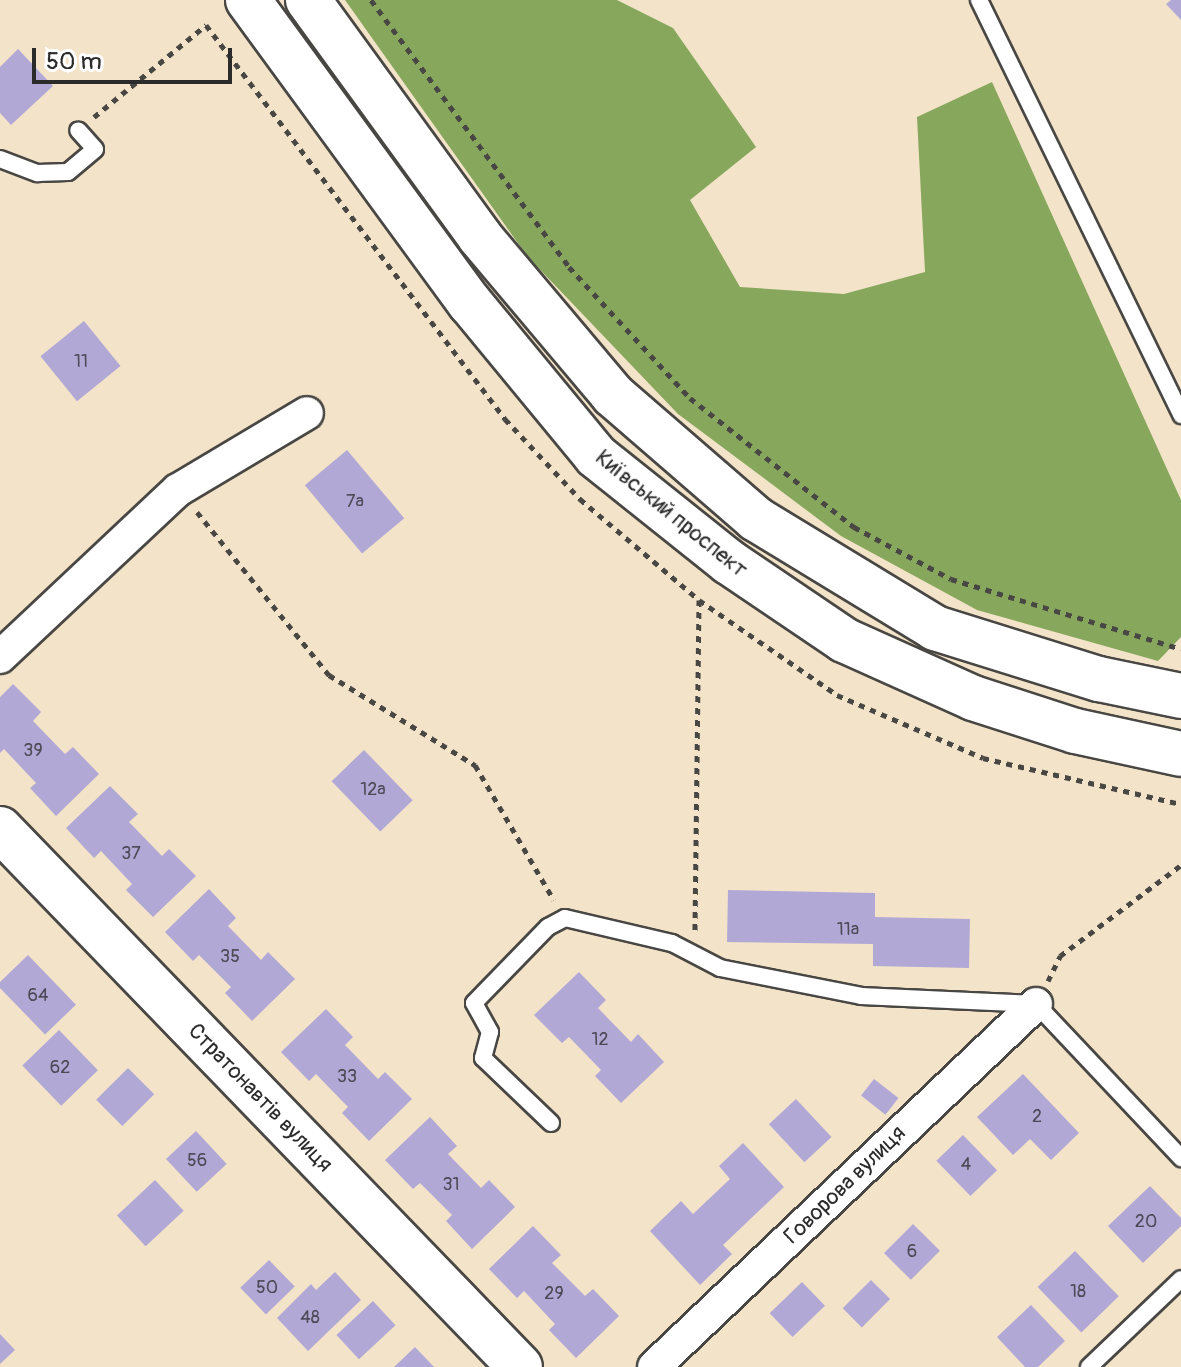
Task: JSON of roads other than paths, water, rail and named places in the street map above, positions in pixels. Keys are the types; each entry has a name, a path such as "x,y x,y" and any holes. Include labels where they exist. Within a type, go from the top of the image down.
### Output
{"main road":[{"name":"Київський проспект","path":"248,0 470,303 608,465 729,562 844,640 973,698 1075,731 1181,754"},
{"path":"308,0 480,237 613,395 756,519 935,628 1099,679 1181,696"},
{"name":"Стратонавтів вулиця","path":"0,829 520,1367"}],"street":[{"path":"0,657 178,490 307,413"},
{"name":"Говорова вулиця","path":"654,1367 1036,1004"}],"lane":[{"path":"979,0 1181,415"},
{"path":"0,159 37,173 68,172 95,149 78,130"},
{"path":"551,1123 483,1058 490,1032 474,1003 548,927 565,918 672,943 720,968 861,996 1036,1004 1181,1158"},
{"path":"1089,1367 1181,1279"}]}
